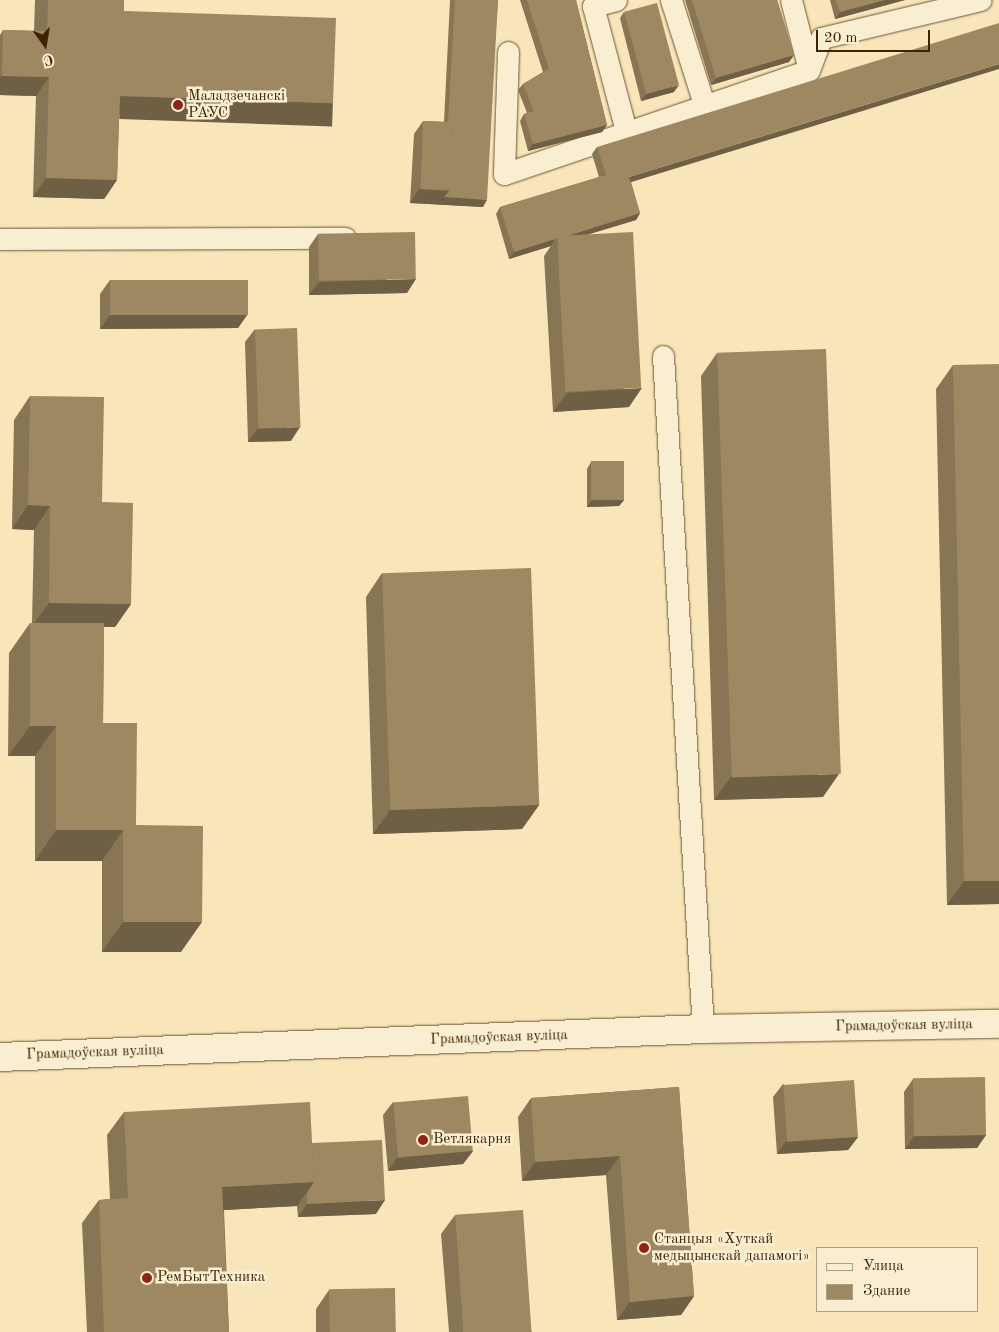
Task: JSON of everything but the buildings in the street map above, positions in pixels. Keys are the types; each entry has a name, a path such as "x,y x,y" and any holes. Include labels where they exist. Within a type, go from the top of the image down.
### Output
{"street":[{"name":"Грамадоўская вуліца","path":"0,1057 703,1029 999,1024"}],"lane":[{"path":"616,0 594,6 626,131"},
{"path":"671,0 704,104"},
{"path":"791,0 809,70"},
{"path":"809,70 821,38 981,0"},
{"path":"508,52 504,174 704,104 809,70"},
{"path":"0,239 370,238"},
{"path":"663,356 703,1029"}],"place":[{"name":"Маладзечанскі РАУС","path":"178,105"},
{"name":"Ветлякарня","path":"423,1140"},
{"name":"Станцыя «Хуткай медыцынскай дапамогі»","path":"644,1248"},
{"name":"РемБытТехника","path":"147,1278"}]}
